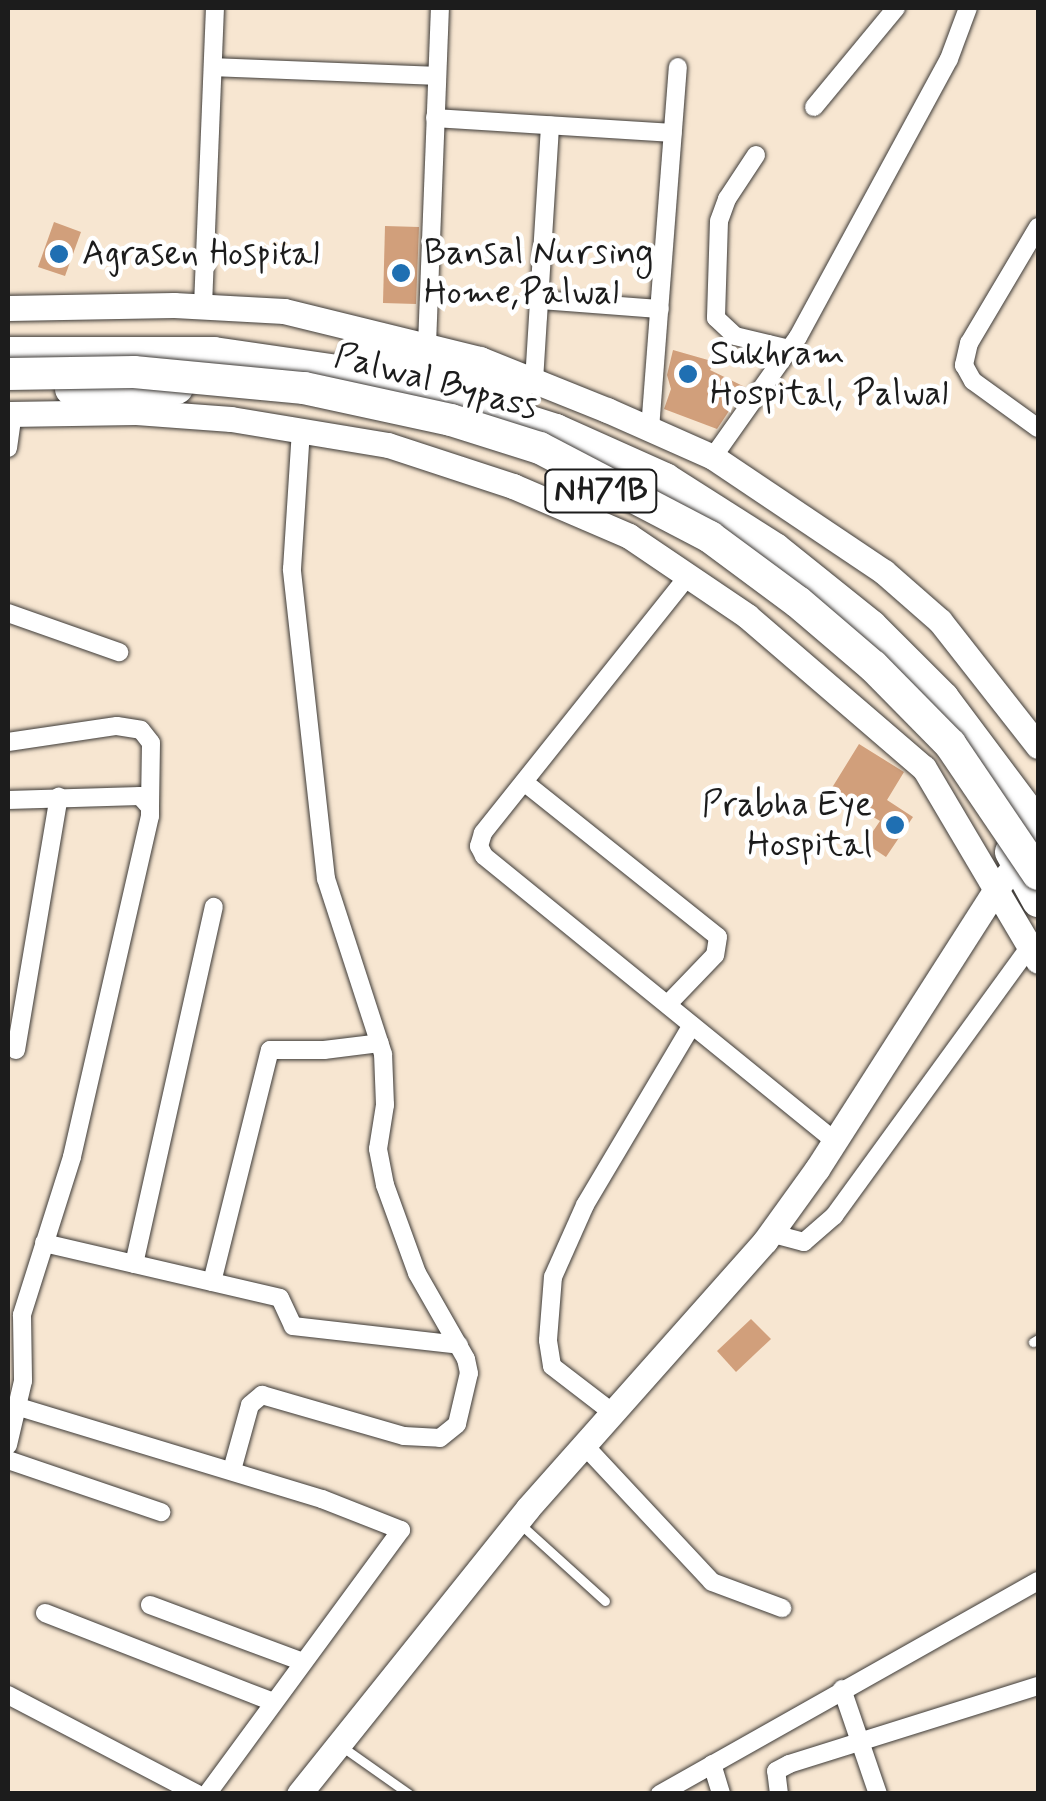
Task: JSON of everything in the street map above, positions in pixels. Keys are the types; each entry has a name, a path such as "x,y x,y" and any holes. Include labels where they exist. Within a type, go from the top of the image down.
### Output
{"highway":[{"path":"8,332 186,331 304,346 423,366 530,400 680,473 826,575 925,660 976,715 1038,798"},
{"name":"Palwal Bypass","path":"8,353 214,354 338,371 452,396 556,430 665,478 775,549 871,626 943,698 1038,824"},
{"name":"Palwal Bypass","path":"8,374 134,372 304,388 451,420 540,448 710,537 813,614 950,744 1028,868"},
{"name":"NH71B","path":"9,406 191,388 308,400 467,436 578,480 703,544 855,662 924,730 1028,868 1038,900"}],"street":[{"path":"203,306 215,8"},
{"path":"426,345 440,8"},
{"path":"814,107 896,8"},
{"path":"712,457 790,349 949,59 968,8"},
{"path":"213,67 437,76"},
{"path":"650,429 678,67"},
{"path":"436,118 673,132"},
{"path":"534,381 550,125"},
{"path":"756,154 727,199 719,222 716,318 735,336 790,349"},
{"path":"1038,227 968,343 964,366 973,381 1038,428"},
{"path":"540,300 660,309"},
{"path":"8,308 203,306 284,311 426,345 534,381 650,429 712,457 884,572 940,622 1038,746"},
{"path":"8,448 9,406 231,419 388,445 513,486 629,536 747,616 924,768 1034,954 834,1216 804,1242 770,1233"},
{"path":"232,1470 250,1406 262,1396 404,1436 440,1438 451,1433 469,1374 459,1345 417,1272 385,1185 378,1150 385,1084 380,1043 336,921 320,833 292,569 301,431"},
{"path":"688,576 483,833 481,851 834,1141"},
{"path":"8,613 119,652"},
{"path":"8,742 117,726 145,731 151,743 150,807 85,1106 22,1315 19,1407 8,1445"},
{"path":"524,782 718,938 715,955 668,1004"},
{"path":"8,800 140,796 150,807"},
{"path":"16,1050 59,798"},
{"path":"299,1794 518,1521 770,1233 996,889 1028,868 1038,837"},
{"path":"134,1264 214,907"},
{"path":"612,1412 552,1366 548,1340 554,1277 584,1205 692,1025"},
{"path":"212,1282 270,1050 324,1050 380,1043"},
{"path":"44,1243 280,1298 293,1326 459,1345"},
{"path":"19,1407 232,1470 400,1530 207,1794"},
{"path":"584,1445 712,1582 782,1608"},
{"path":"8,1460 162,1512"},
{"path":"660,1794 842,1688 1038,1581"},
{"path":"150,1605 303,1662"},
{"path":"44,1613 273,1702"},
{"path":"779,1794 775,1775 780,1768 1038,1686"},
{"path":"842,1688 878,1794"},
{"path":"8,1695 197,1794"},
{"path":"712,1764 721,1794"}],"lane":[{"path":"518,1521 605,1600"},
{"path":"339,1744 408,1794"}],"building":[{"path":"54,222 81,232 65,276 38,267"},
{"path":"385,226 419,227 416,304 383,303"},
{"path":"673,350 715,362 710,370 745,387 717,429 664,409 671,389 667,375"},
{"path":"859,744 904,772 887,800 913,817 886,857 865,843 880,821 830,791"},
{"path":"751,1319 771,1339 736,1372 717,1351"}],"place":[{"name":"Agrasen Hospital","path":"59,254"},
{"name":"Bansal Nursing Home,Palwal","path":"401,273"},
{"name":"Sukhram Hospital, Palwal","path":"688,374"},
{"name":"Prabha Eye Hospital","path":"895,825"}]}
